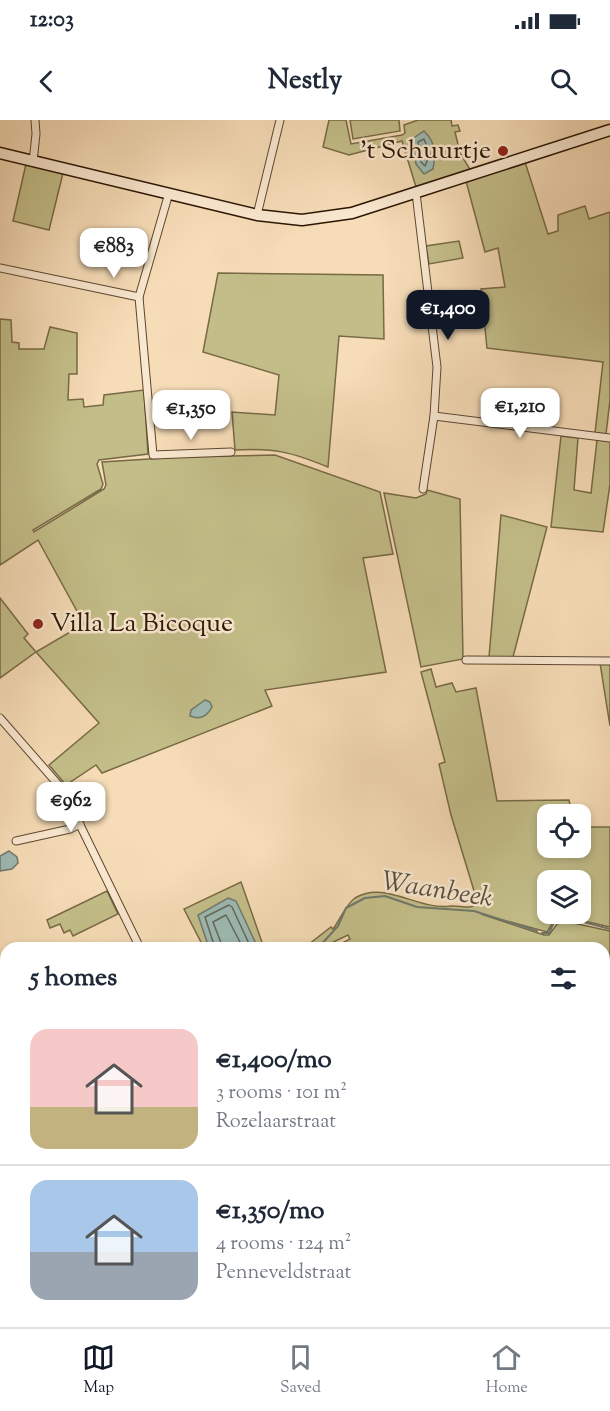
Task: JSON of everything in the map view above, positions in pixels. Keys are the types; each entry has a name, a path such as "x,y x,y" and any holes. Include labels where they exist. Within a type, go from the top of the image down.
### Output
{"street":[{"path":"33,162 36,141 35,120"},
{"path":"257,215 279,120"},
{"path":"0,153 257,215 277,219 325,219 416,193 610,129"},
{"path":"169,193 140,297 153,455 231,452"},
{"path":"416,193 436,356 434,416 423,489"},
{"path":"0,268 140,297"},
{"path":"434,416 610,438"},
{"path":"466,660 610,661"},
{"path":"0,718 61,787 137,942"},
{"path":"16,841 70,829 80,824"}],"shaded area":[{"path":"329,120 346,120 351,144 402,135 405,133 404,125 418,120 451,120 452,126 458,125 460,131 455,132 460,153 471,171 416,187 402,141 349,155 323,147"},
{"path":"350,120 399,120 400,131 353,139"},
{"path":"525,162 548,234 558,231 558,215 585,206 589,219 610,212 610,400 606,434 595,433 603,362 487,348 481,289 505,287 498,248 485,252 466,181"},
{"path":"26,164 63,173 49,230 13,221"},
{"path":"459,241 463,258 429,264 426,246"},
{"path":"218,273 383,275 384,339 339,336 328,467 283,452 235,450 232,412 275,415 279,375 203,352"},
{"path":"0,319 11,320 12,342 19,343 19,349 44,349 50,327 77,333 77,374 69,374 68,400 83,399 84,407 103,405 104,395 144,390 148,454 99,460 97,464 103,484 101,489 33,530 34,532 104,489 106,485 102,462 181,457 275,455 380,492 393,554 363,558 386,672 265,690 272,706 102,773 96,765 66,785 49,765 99,723 36,652 84,624 38,540 0,565"},
{"path":"561,436 578,438 574,490 591,493 597,440 610,441 610,484 603,532 551,527"},
{"path":"427,490 460,499 463,659 421,667 384,493 416,498 426,494"},
{"path":"501,515 547,527 513,657 489,657"},
{"path":"0,598 28,634 24,638 36,652 0,678"},
{"path":"600,663 610,664 610,726"},
{"path":"431,669 436,687 452,683 456,692 476,688 497,801 569,800 570,804 537,804 537,858 591,858 591,827 610,827 610,927 591,923 591,870 537,870 537,924 552,924 547,932 481,914 544,935 549,935 557,924 578,924 610,931 610,942 344,942 350,939 348,935 333,942 312,942 331,927 333,929 352,901 366,893 390,894 439,906 468,907 478,904 451,815 439,764 445,762 421,672"},
{"path":"241,882 262,942 201,942 184,909"},
{"path":"107,891 118,914 73,936 70,930 64,933 60,924 50,928 47,920"}],"water":[{"path":"424,131 433,144 435,153 433,169 424,174 416,164 412,139"},
{"path":"205,700 210,702 212,707 208,713 200,718 190,716 191,710"},
{"path":"9,851 17,857 18,863 12,869 0,871 0,856"},
{"path":"228,898 236,901 255,942 207,942 198,915"}],"waterway":[{"name":"Waanbeek","path":"323,942 338,926 346,908 365,898 385,896 417,907 474,911 537,931"},
{"name":"Waanbeek","path":"542,933 549,933 554,922 572,919 610,929"}],"place":[{"name":"'t Schuurtje","path":"503,151"},
{"name":"Villa La Bicoque","path":"38,624"}]}
